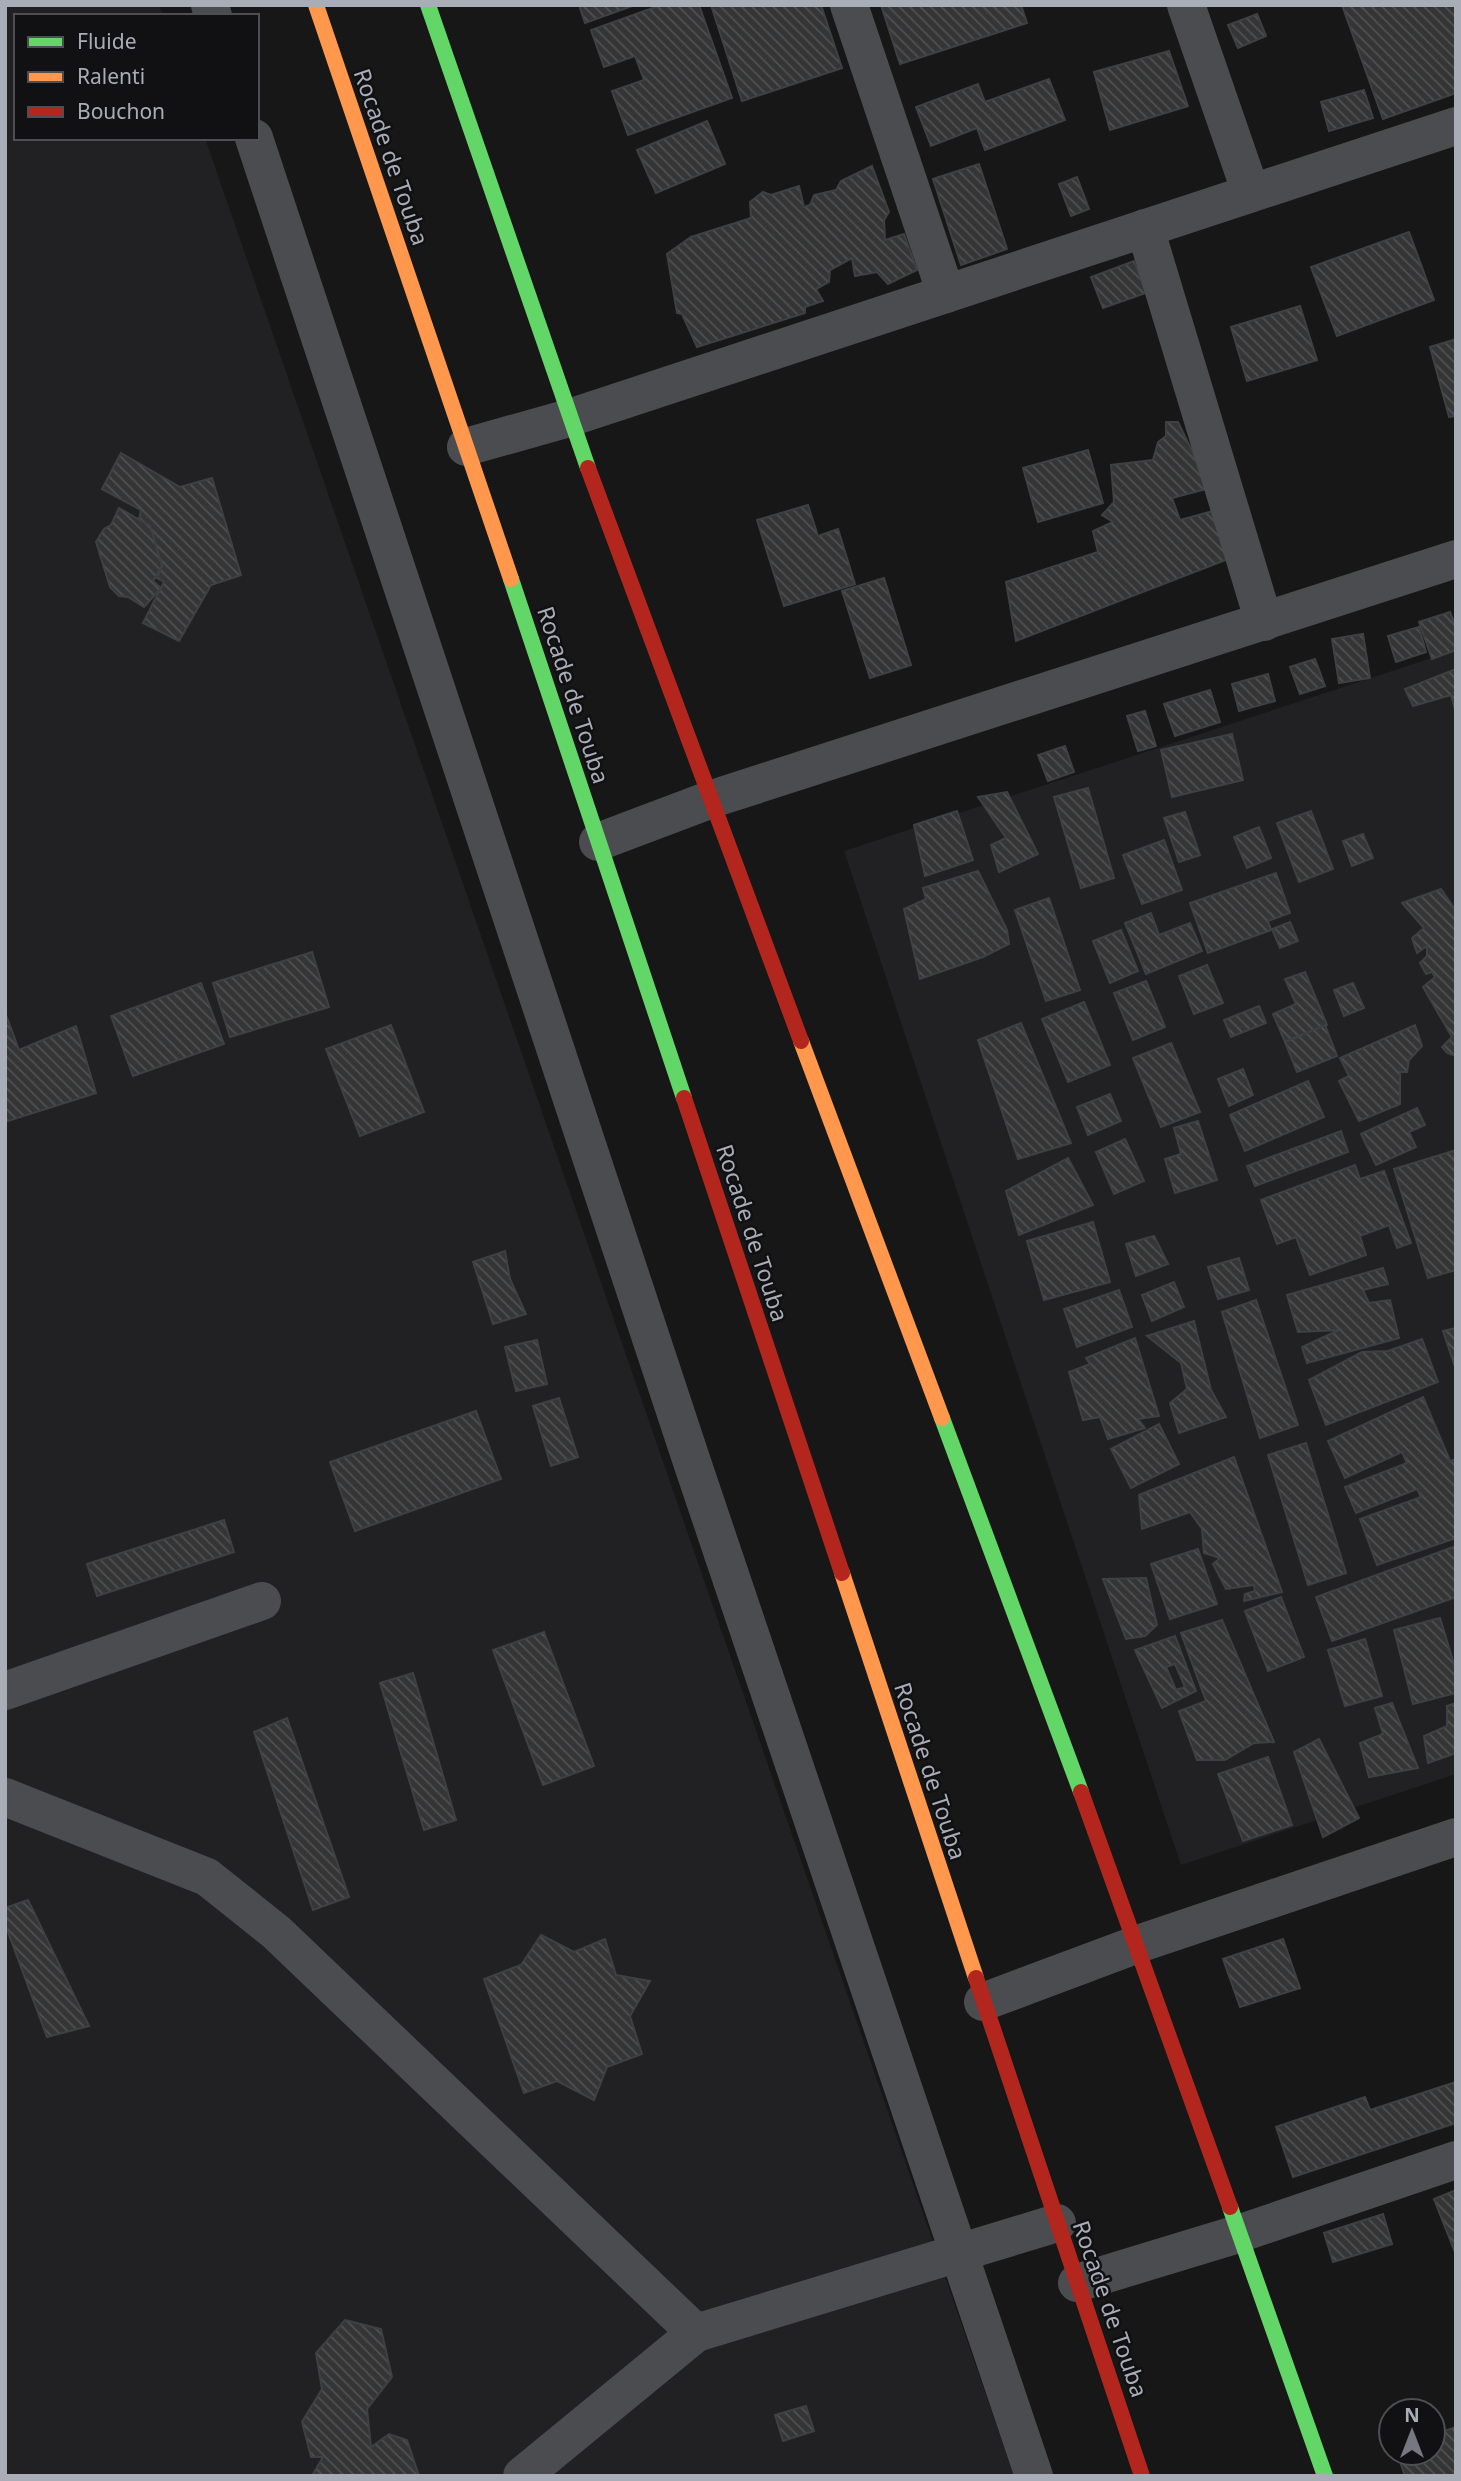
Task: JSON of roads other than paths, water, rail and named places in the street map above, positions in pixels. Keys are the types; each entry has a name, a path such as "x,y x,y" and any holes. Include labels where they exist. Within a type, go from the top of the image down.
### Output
{"street":[{"name":"Rocade de Touba","path":"316,5 466,447 1142,2476"},
{"path":"428,5 569,418 1138,1944 1325,2476"},
{"path":"849,5 946,294"},
{"path":"1186,5 1251,193"},
{"path":"466,447 569,418 1456,126"},
{"path":"255,140 674,1409 1034,2476"},
{"path":"1144,228 1264,622"},
{"path":"598,842 712,799 1456,559"},
{"path":"5,1692 262,1601"},
{"path":"5,1797 206,1877 276,1932 696,2333"},
{"path":"982,2002 1138,1944 1456,1837"},
{"path":"1077,2283 1238,2234 1456,2160"},
{"path":"522,2476 696,2333 1057,2223"}]}
